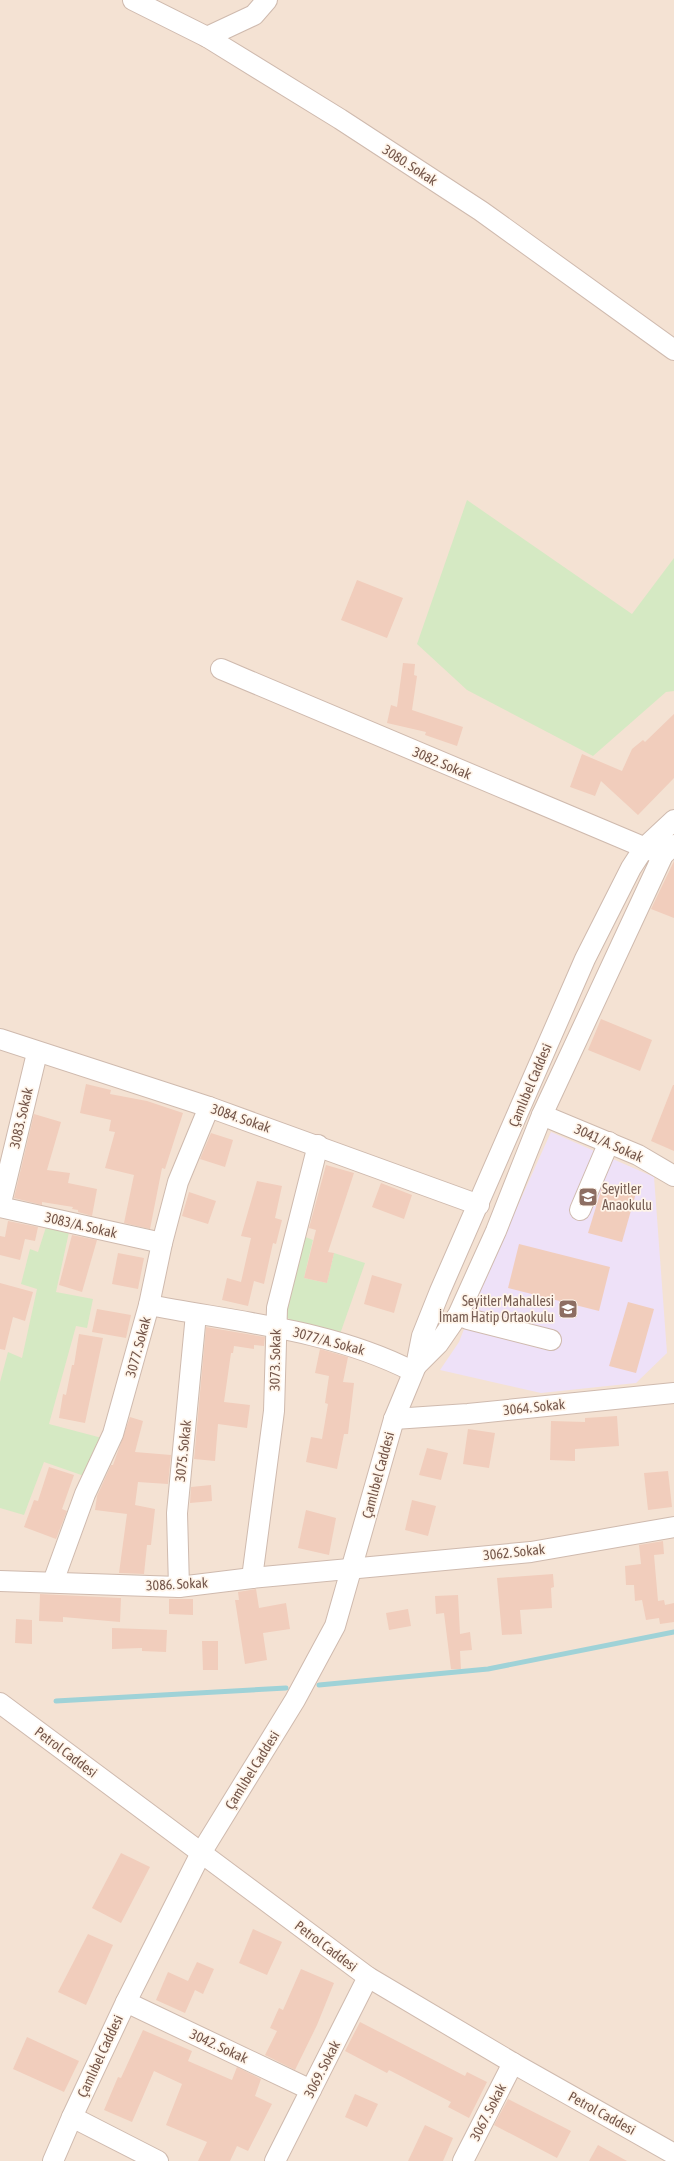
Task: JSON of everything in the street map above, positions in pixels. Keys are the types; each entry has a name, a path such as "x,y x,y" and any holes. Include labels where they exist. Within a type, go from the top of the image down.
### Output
{"street":[{"name":"3080. Sokak","path":"133,0 206,37 340,119 481,211 674,350"},
{"path":"206,37 254,15 267,0"},
{"name":"3082. Sokak","path":"221,669 644,848 670,853"},
{"name":"Çamlıbel Caddesi","path":"53,2161 126,2002 200,1853 295,1700 335,1626 353,1568 394,1419 414,1369 422,1336 585,959 631,868 644,848 674,820"},
{"name":"Çamlıbel Caddesi","path":"414,1369 438,1344 458,1315 496,1231 542,1115 670,853"},
{"name":"3084. Sokak","path":"0,1040 208,1107 318,1145 479,1205"},
{"name":"3083. Sokak","path":"0,1207 37,1053"},
{"name":"3077. Sokak","path":"53,1582 85,1494 113,1434 149,1305 162,1243 178,1182 208,1107"},
{"name":"3041/A. Sokak","path":"542,1115 638,1154 674,1176"},
{"path":"580,1210 609,1142"},
{"name":"3073. Sokak","path":"252,1578 274,1411 277,1308 318,1145"},
{"name":"3083/A. Sokak","path":"0,1207 162,1243"},
{"name":"3077/A. Sokak","path":"149,1305 276,1327 378,1354 414,1369"},
{"name":"3075. Sokak","path":"179,1587 177,1513 196,1314"},
{"path":"458,1315 468,1319 551,1340"},
{"name":"3064. Sokak","path":"394,1419 468,1414 674,1392"},
{"name":"3062. Sokak","path":"353,1568 531,1552 674,1526"},
{"name":"3086. Sokak","path":"0,1581 179,1587 353,1568"},
{"name":"Petrol Caddesi","path":"0,1702 200,1853 368,1977 664,2154"},
{"name":"3069. Sokak","path":"274,2161 368,1977"},
{"name":"3042. Sokak","path":"126,2002 311,2090"},
{"name":"3067. Sokak","path":"463,2161 513,2063"},
{"path":"72,2117 158,2161"}],"shaded area":[{"path":"0,0 674,0 674,2161 0,2161"},
{"name":"Seyitler Mahallesi İmam Hatip Ortaokulu","path":"551,1132 654,1177 667,1353 636,1383 541,1393 440,1370 459,1342 476,1298"}],"green space":[{"path":"467,500 632,614 674,558 674,691 666,692 593,756 467,690 417,644"},
{"path":"46,1227 69,1232 56,1292 93,1299 87,1328 76,1326 49,1424 102,1438 87,1477 44,1462 24,1515 0,1508 0,1382 8,1352 22,1358 37,1289 21,1284 30,1249 38,1252"},
{"path":"303,1236 313,1240 304,1278 327,1283 334,1253 365,1263 339,1337 292,1321 285,1316"}],"building":[{"path":"357,580 403,598 387,638 341,620"},
{"path":"403,663 415,664 414,675 417,676 412,710 463,727 457,746 425,735 426,732 387,723 391,705 397,707"},
{"path":"674,714 674,778 638,815 601,781 595,796 570,787 582,754 622,771 632,749 643,740 645,742"},
{"path":"674,861 674,918 651,909"},
{"path":"601,1019 652,1040 640,1071 588,1050"},
{"path":"86,1084 111,1090 110,1094 147,1101 183,1113 165,1169 162,1168 150,1229 124,1223 134,1175 105,1168 115,1132 109,1131 111,1120 80,1113"},
{"path":"674,1085 674,1151 651,1141"},
{"path":"34,1114 61,1122 47,1170 70,1173 68,1183 97,1189 92,1216 78,1212 78,1210 72,1209 73,1207 42,1202 42,1205 14,1198"},
{"path":"211,1133 233,1140 225,1167 200,1159"},
{"path":"326,1165 354,1173 328,1252 334,1253 327,1283 304,1278 316,1230 309,1228"},
{"path":"257,1181 282,1186 275,1218 282,1220 276,1244 273,1243 264,1284 254,1281 248,1306 222,1300 227,1278 241,1282 251,1238 241,1236"},
{"path":"381,1183 412,1195 404,1219 372,1207"},
{"path":"603,1184 636,1193 622,1242 588,1233"},
{"path":"189,1192 216,1201 208,1224 182,1216"},
{"path":"8,1221 38,1227 35,1241 25,1239 20,1260 0,1255 0,1236 5,1237"},
{"path":"72,1235 97,1240 82,1292 59,1285"},
{"path":"519,1244 610,1267 599,1311 508,1288"},
{"path":"118,1253 144,1258 138,1289 112,1284"},
{"path":"372,1275 402,1284 394,1313 364,1304"},
{"path":"0,1283 33,1292 25,1321 13,1317 5,1350 0,1349"},
{"path":"628,1302 654,1309 636,1373 609,1366"},
{"path":"97,1309 131,1315 126,1338 92,1332"},
{"path":"206,1327 265,1337 264,1346 254,1345 254,1349 234,1346 233,1353 231,1353 224,1402 250,1405 247,1428 218,1424 215,1461 194,1459"},
{"path":"79,1334 103,1338 85,1423 59,1418 63,1394 66,1395 72,1365 74,1365"},
{"path":"320,1349 348,1357 343,1382 354,1383 348,1434 344,1434 337,1469 306,1462 311,1437 322,1439 328,1404 325,1403 329,1376 315,1373"},
{"path":"617,1416 619,1446 575,1449 575,1461 550,1460 551,1421 585,1422 585,1418"},
{"path":"130,1417 143,1421 135,1452 171,1455 168,1484 138,1482 135,1505 155,1509 151,1545 147,1545 144,1574 119,1573 127,1514 95,1510 97,1496 111,1465 113,1465"},
{"path":"468,1429 495,1433 489,1468 463,1464"},
{"path":"427,1448 448,1453 441,1480 419,1475"},
{"path":"49,1467 74,1475 62,1509 67,1511 56,1539 24,1527 34,1500 38,1501"},
{"path":"668,1471 672,1507 648,1510 644,1473"},
{"path":"211,1485 212,1501 190,1503 191,1487"},
{"path":"412,1500 436,1506 428,1536 405,1530"},
{"path":"306,1510 336,1518 329,1555 298,1548"},
{"path":"663,1541 664,1554 654,1555 658,1601 664,1600 665,1605 674,1603 674,1622 660,1624 659,1618 646,1620 642,1600 635,1601 634,1585 626,1585 625,1566 641,1564 639,1545"},
{"path":"553,1574 554,1587 551,1588 552,1608 520,1610 522,1634 502,1635 497,1578"},
{"path":"256,1589 259,1608 286,1603 290,1629 263,1633 267,1660 245,1664 235,1600 239,1600 238,1592"},
{"path":"40,1594 121,1598 120,1622 63,1617 63,1622 39,1621"},
{"path":"458,1595 460,1634 470,1632 472,1650 460,1651 461,1669 451,1669 444,1613 436,1614 435,1596"},
{"path":"169,1599 193,1599 193,1615 169,1614"},
{"path":"408,1609 411,1626 389,1630 386,1613"},
{"path":"16,1619 32,1620 32,1644 15,1643"},
{"path":"112,1628 167,1630 166,1652 142,1651 142,1648 112,1649"},
{"path":"202,1641 218,1641 218,1670 203,1670"},
{"path":"121,1853 150,1867 121,1923 92,1908"},
{"path":"253,1929 282,1942 267,1975 239,1963"},
{"path":"88,1934 113,1945 86,2005 58,1992"},
{"path":"197,1962 214,1969 203,1994 195,1990 185,2013 156,2000 168,1972 188,1981"},
{"path":"301,1969 334,1983 317,2025 295,2070 265,2055 277,2031 270,2028 279,2008 283,2010"},
{"path":"360,2022 465,2076 467,2072 487,2082 469,2118 448,2107 451,2102 389,2070 387,2073 345,2051"},
{"path":"143,2030 192,2051 188,2061 232,2080 237,2067 261,2079 255,2096 272,2104 248,2151 237,2146 230,2161 198,2161 207,2142 166,2125 182,2084 154,2071 132,2122 104,2110 118,2077 121,2078"},
{"path":"27,2037 79,2061 64,2092 13,2069"},
{"path":"355,2094 378,2104 367,2127 345,2117"},
{"path":"508,2099 571,2131 557,2158 494,2125"},
{"path":"425,2125 453,2138 443,2161 408,2161"},
{"path":"598,2145 627,2161 589,2161"}],"waterway":[{"path":"319,1685 488,1669 674,1632"},
{"path":"56,1701 286,1688"}],"place":[{"name":"Seyitler Anaokulu","path":"588,1197"},
{"name":"Seyitler Mahallesi İmam Hatip Ortaokulu","path":"568,1309"}]}
